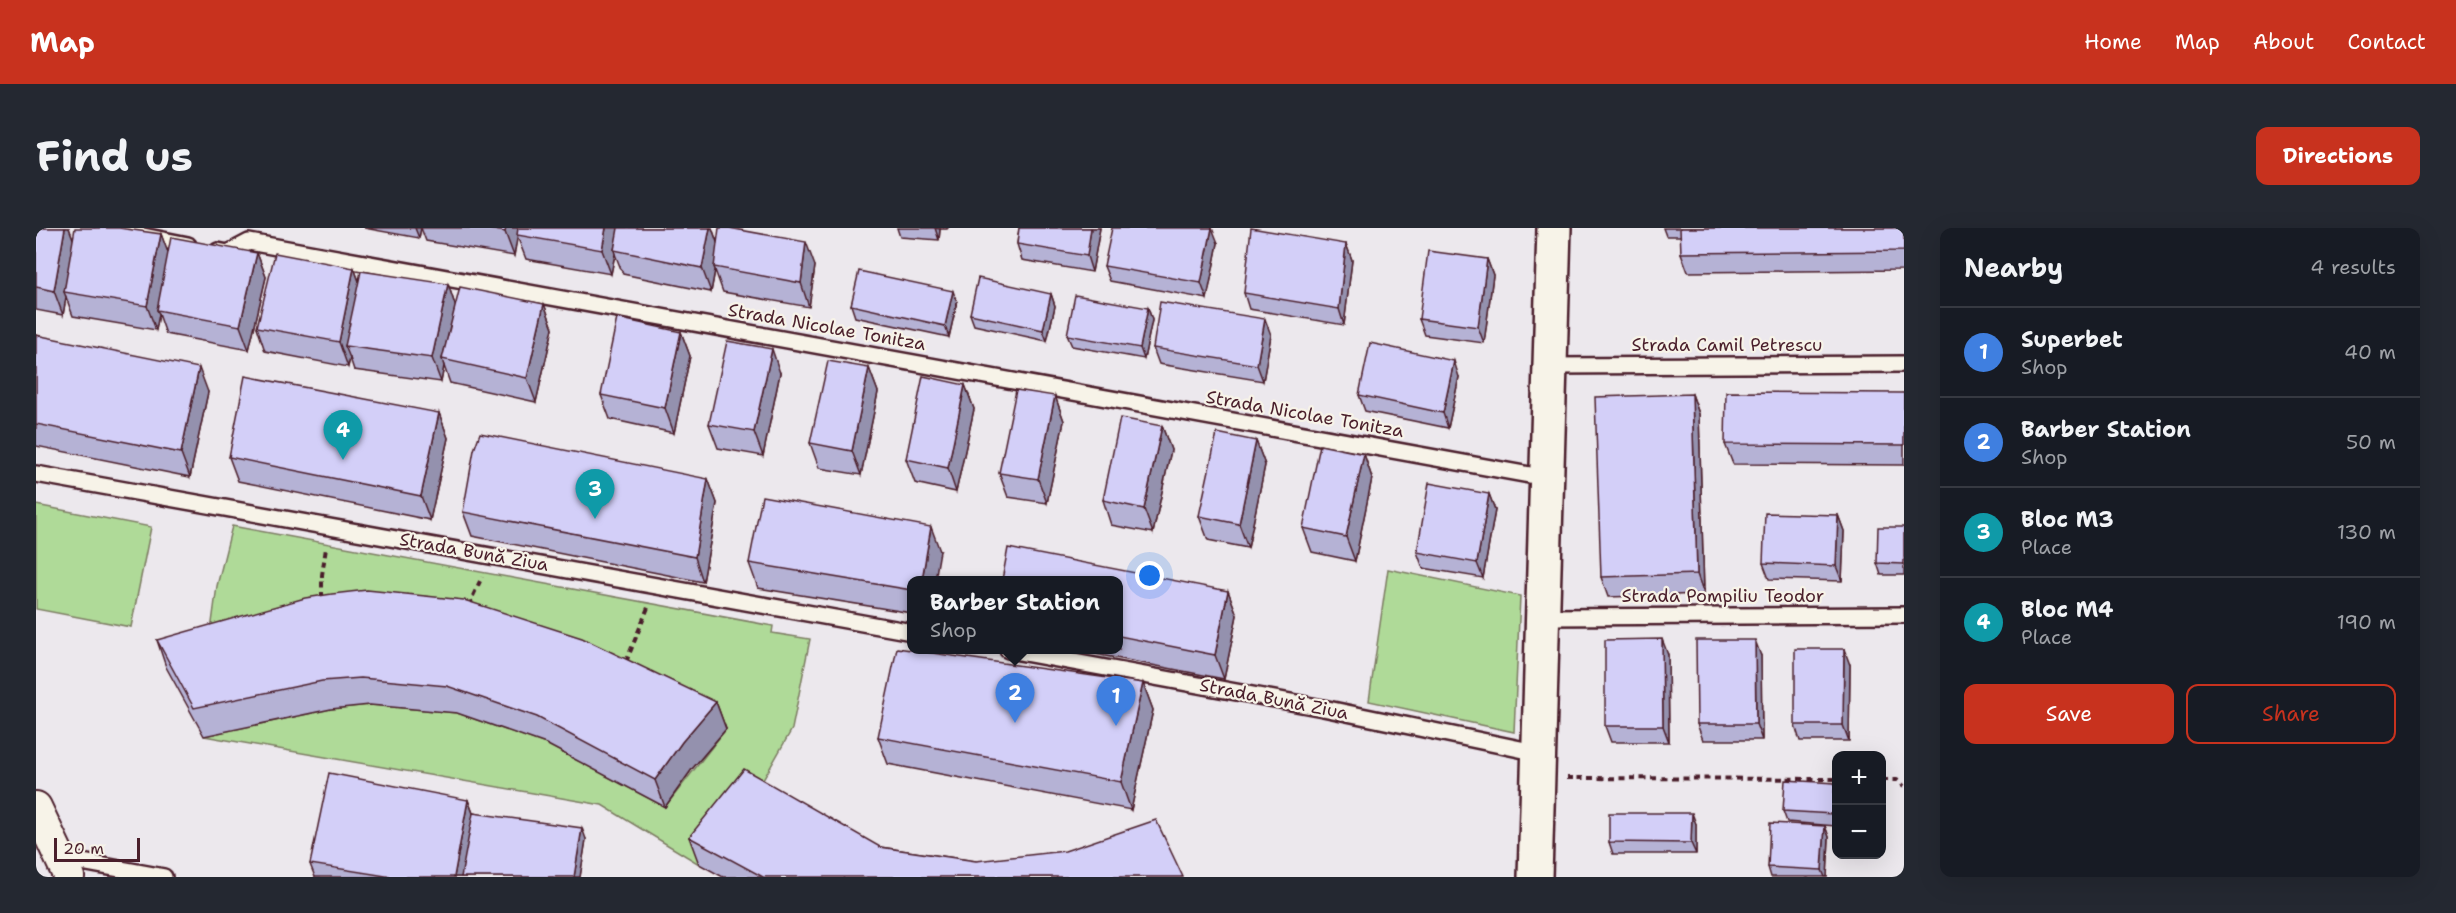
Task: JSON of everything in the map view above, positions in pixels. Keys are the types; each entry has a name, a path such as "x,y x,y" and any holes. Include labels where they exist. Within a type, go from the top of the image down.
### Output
{"main road":[{"path":"1535,877 1550,366 1549,229"}],"street":[{"path":"36,807 65,868"}],"lane":[{"name":"Strada Nicolae Tonitza","path":"103,228 228,253 249,242 1546,478"},
{"name":"Strada Camil Petrescu","path":"1550,366 1904,364"},
{"name":"Strada Bună Ziua","path":"36,474 907,631"},
{"name":"Strada Pompiliu Teodor","path":"1543,617 1904,615"},
{"name":"Strada Bună Ziua","path":"1030,654 1313,706 1538,766"},
{"path":"65,868 164,877"}],"path":[{"path":"322,598 326,544"},
{"path":"472,609 471,600 483,574"},
{"path":"622,669 650,605"},
{"path":"1538,766 1832,779"},
{"path":"1886,780 1897,780 1904,786"}],"green space":[{"path":"36,505 151,527 131,627 36,609"},
{"path":"232,526 773,626 772,633 810,639 792,729 754,796 699,864 602,805 204,736 331,709 370,705 457,713 546,744 665,807 726,729 216,654 212,623 217,586"},
{"path":"1388,569 1520,596 1514,732 1369,701"}],"building":[{"path":"36,228 65,228 54,291 36,287"},
{"path":"75,228 119,228 161,234 147,306 64,292"},
{"path":"482,228 506,228 505,232"},
{"path":"518,228 606,228 602,250 517,235"},
{"path":"618,228 710,228 702,268 614,250"},
{"path":"719,228 806,242 801,283 714,267"},
{"path":"1019,228 1091,228 1087,256 1017,244"},
{"path":"1112,228 1212,228 1201,283 1104,266"},
{"path":"1251,228 1346,244 1339,309 1244,293"},
{"path":"1680,228 1904,228 1904,251 1681,253"},
{"path":"171,237 257,253 240,326 157,310"},
{"path":"1428,251 1487,259 1478,327 1419,319"},
{"path":"275,253 354,268 339,342 257,327"},
{"path":"361,271 448,284 432,358 345,346"},
{"path":"859,271 953,291 945,326 851,305"},
{"path":"978,278 1051,294 1043,330 970,314"},
{"path":"460,287 544,304 527,378 442,359"},
{"path":"1075,295 1148,308 1140,348 1067,335"},
{"path":"1160,302 1265,319 1257,365 1153,348"},
{"path":"617,318 681,332 665,408 601,395"},
{"path":"36,335 199,368 181,453 36,424"},
{"path":"727,341 772,349 754,432 709,424"},
{"path":"1370,343 1454,361 1443,413 1359,395"},
{"path":"828,361 869,368 852,451 810,443"},
{"path":"245,376 439,413 421,496 229,457"},
{"path":"923,376 965,385 948,468 906,459"},
{"path":"1016,390 1055,396 1038,479 999,473"},
{"path":"1726,392 1904,393 1904,445 1725,444"},
{"path":"1692,394 1697,574 1601,577 1595,397"},
{"path":"1120,418 1162,426 1144,509 1103,500"},
{"path":"480,433 708,479 695,557 463,512 474,450"},
{"path":"1217,433 1256,441 1239,524 1199,516"},
{"path":"1320,445 1364,454 1346,537 1303,528"},
{"path":"1429,483 1489,494 1477,563 1417,552"},
{"path":"762,496 931,527 923,576 907,576 907,589 749,563"},
{"path":"1765,513 1838,515 1836,566 1763,563"},
{"path":"1878,527 1904,527 1904,564 1877,563"},
{"path":"1008,548 1228,591 1215,655 1123,637 1123,576 1003,576"},
{"path":"367,590 464,600 582,638 716,702 682,742 655,780 537,717 447,686 361,678 322,681 194,708 157,640 305,598"},
{"path":"1662,639 1663,726 1605,726 1605,640"},
{"path":"1696,640 1755,640 1756,724 1697,724"},
{"path":"897,648 907,649 907,654 939,654 1143,683 1121,782 878,737"},
{"path":"1795,649 1844,649 1843,725 1795,725"},
{"path":"744,769 880,847 976,861 1065,851 1156,820 1183,877 763,877 689,837"},
{"path":"329,773 468,800 454,877 392,877 310,864"},
{"path":"1785,780 1832,783 1832,814 1783,811"},
{"path":"473,813 582,828 574,877 461,877"},
{"path":"1609,813 1692,813 1691,843 1609,842"},
{"path":"1770,823 1825,826 1822,870 1768,867"}],"place":[{"name":"Bloc M4","path":"343,460"},
{"name":"Bloc M3","path":"595,519"},
{"name":"Barber Station","path":"1015,723"},
{"name":"Superbet","path":"1116,726"}]}
